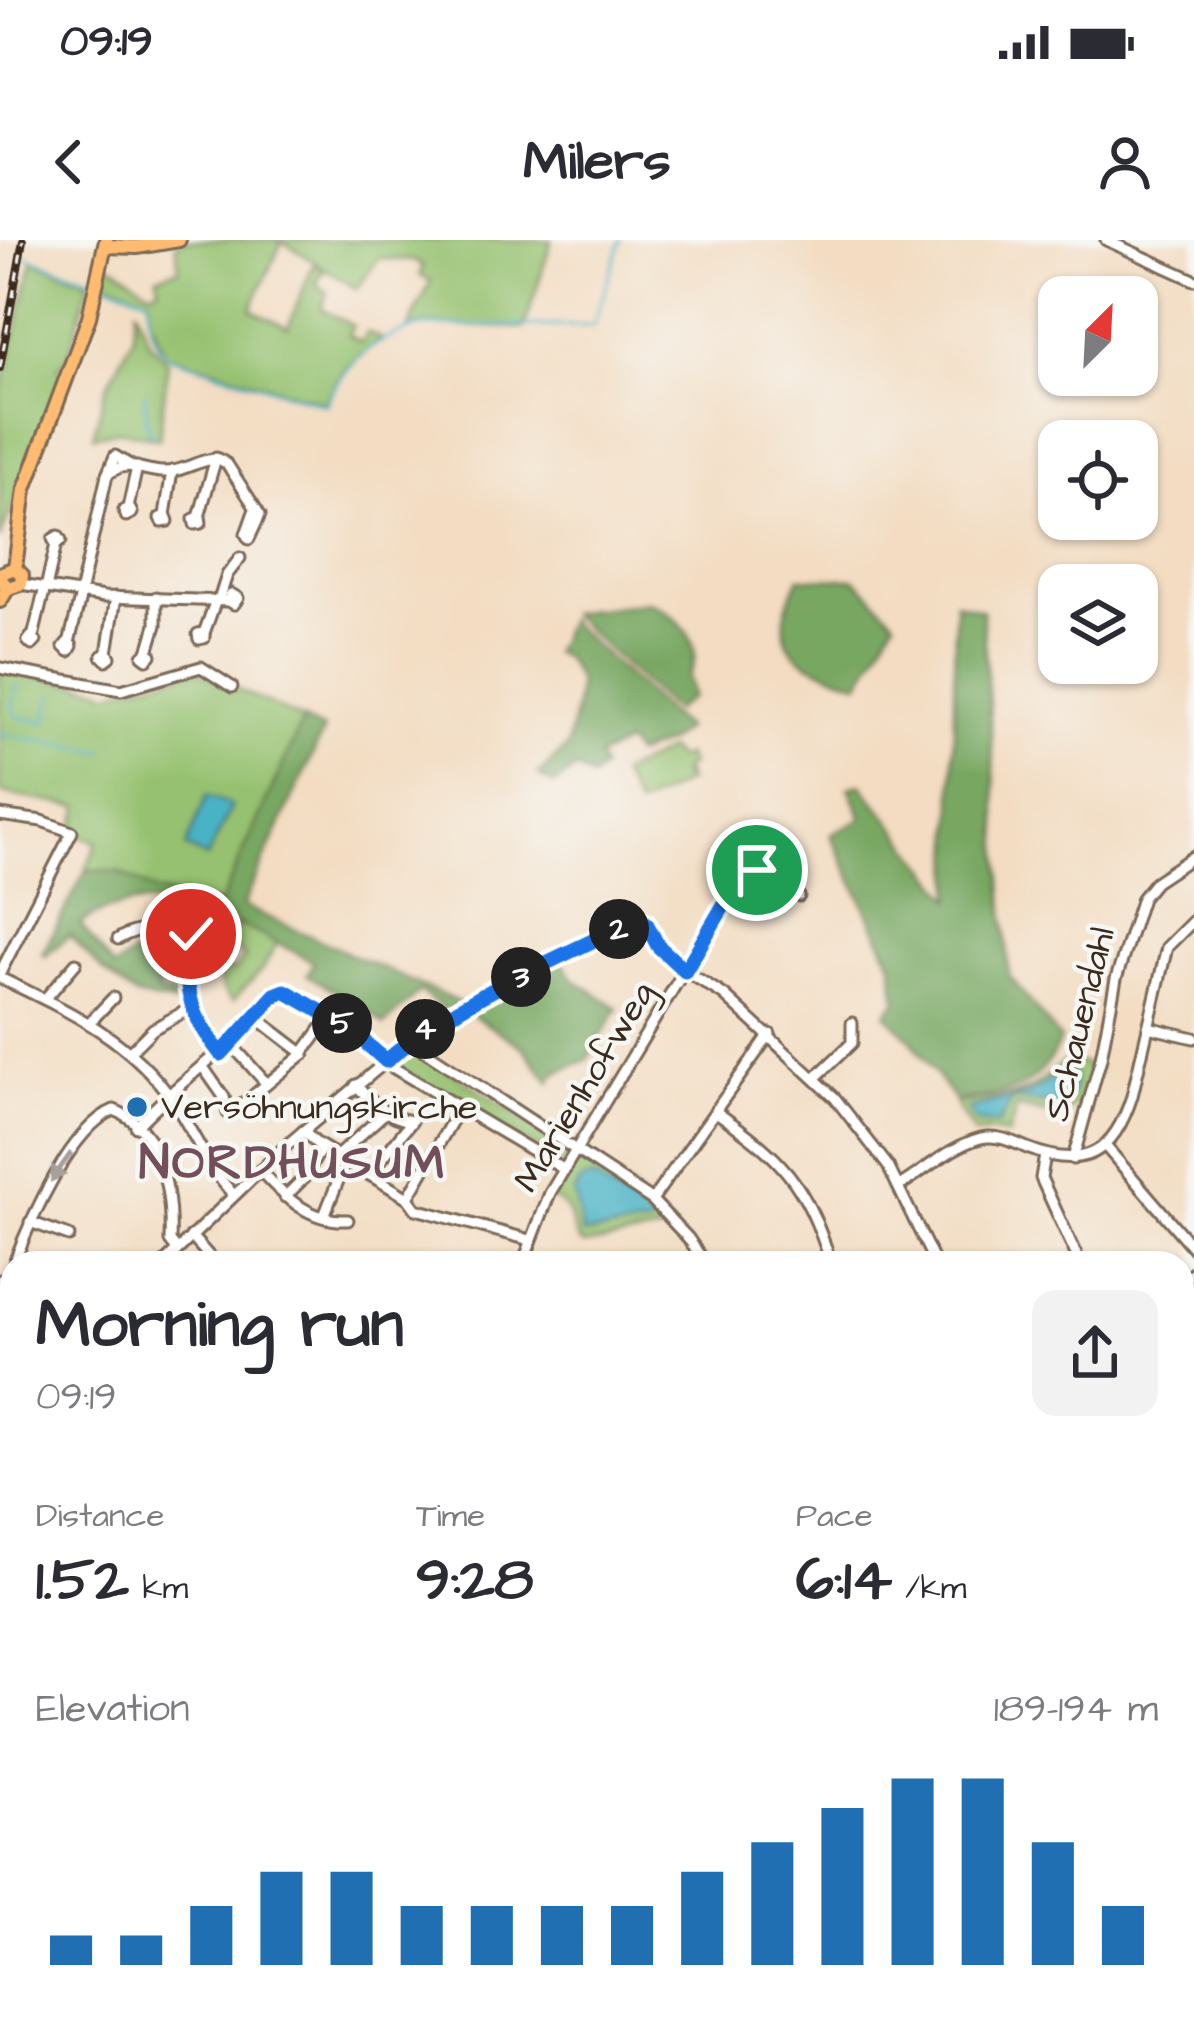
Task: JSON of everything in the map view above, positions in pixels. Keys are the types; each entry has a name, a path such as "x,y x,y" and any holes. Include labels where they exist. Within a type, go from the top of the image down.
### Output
{"main road":[{"path":"13,584 25,489 86,326 106,243 136,247 179,240"}],"street":[{"path":"1106,240 1194,280"},
{"path":"199,517 216,458"},
{"path":"69,643 106,475 116,466 172,471 216,458 226,464 255,509"},
{"path":"128,508 133,466"},
{"path":"165,515 172,471"},
{"path":"33,637 56,544"},
{"path":"203,633 221,600 227,575 240,558"},
{"path":"13,584 116,598 221,600"},
{"path":"148,652 156,625 156,597"},
{"path":"107,653 116,598"},
{"path":"0,668 121,690 201,667 232,687"},
{"path":"0,815 42,821 72,832 0,975 90,1022 130,1052 168,1094 209,1168 234,1196"},
{"name":"Schauendahl","path":"1073,1159 1101,1058 1116,979 1142,898 1155,882 1194,856"},
{"name":"Marienhofweg","path":"527,1251 540,1211 737,883 750,872 768,872 799,896"},
{"path":"19,1251 59,1169 106,1112 120,1111 154,1150 170,1206 170,1241 177,1250 303,1131 410,1041 462,1005 640,920 673,963 724,994 816,1077 863,1132 899,1186 929,1251"},
{"path":"899,1186 980,1138 1007,1140 1046,1155 1073,1159 1106,1148 1125,1119 1167,947 1192,926"},
{"path":"119,937 171,928 188,930 185,976 190,1008 221,1054"},
{"path":"190,937 215,944 221,941"},
{"path":"45,999 76,963"},
{"path":"136,1126 232,1044 282,991 330,1016 362,1037 386,1061 565,1170"},
{"path":"90,1022 113,998"},
{"path":"130,1052 159,1025 190,1008"},
{"path":"203,1067 230,1114 304,1054 330,1016"},
{"path":"257,1018 304,1054"},
{"path":"816,1077 851,1043 853,1023"},
{"path":"1148,1027 1194,1037"},
{"path":"652,1200 770,1034"},
{"path":"410,1041 652,1200 697,1251"},
{"path":"232,1044 266,1083"},
{"path":"356,1085 386,1112 412,1121 369,1175"},
{"path":"407,1198 460,1107"},
{"path":"715,1111 786,1167 814,1214 827,1251"},
{"path":"323,1216 341,1158 386,1112"},
{"path":"303,1131 420,1211 530,1240"},
{"path":"285,1197 304,1178 322,1147"},
{"path":"1106,1148 1194,1249"},
{"path":"1046,1155 1041,1178 1074,1251"},
{"path":"260,1170 298,1207 347,1222"},
{"path":"30,1222 69,1236"},
{"path":"191,1236 204,1251"}],"green space":[{"path":"185,240 275,240 281,244 251,309 288,327 313,265 324,271 316,284 327,292 322,309 353,326 348,335 361,342 367,332 381,339 344,369 325,403 165,354 149,315 149,298 104,280 106,265 115,266 150,291 159,287 157,276 179,269 176,244"},
{"path":"280,240 552,240 524,328 423,325 408,329 431,281 420,275 423,266 379,258 357,289"},
{"path":"33,261 90,281 66,364 61,362 58,368 63,371 0,539 0,397"},
{"path":"136,307 149,342 168,362 159,439 119,430 93,436 106,388 133,337"},
{"path":"799,578 855,579 895,620 860,683 819,669 792,650 784,622"},
{"path":"648,602 669,613 692,641 693,664 688,676 692,697 674,711 569,613"},
{"path":"955,602 982,610 1009,976 1060,1039 1032,1080 1005,1092 955,1101 886,1014 897,1000 892,963 831,835 862,818 849,787 861,784 952,899"},
{"path":"567,620 685,729 669,742 635,755 626,743 598,757 602,769 591,778 576,768 555,785 538,775 567,747 576,706 578,681 565,658 553,652"},
{"path":"0,669 104,689 105,693 196,670 303,720 220,905 156,892 119,872 86,870 97,842 73,832 80,807 0,793"},
{"path":"303,720 324,730 243,906 460,1003 445,1011 420,991 384,1025 362,1006 307,975 314,962 229,921 169,904 139,903 80,924 114,969 132,955 162,951 158,992 187,1001 188,1006 135,996 69,935 46,956 42,954 86,870 119,872 156,892 220,904"},
{"path":"668,750 677,759 685,755 690,765 683,770 688,780 682,776 685,783 637,807 620,774"},
{"path":"238,923 277,943 263,968 233,1001 222,987 220,969 235,970 245,957 228,944"},
{"path":"562,961 573,979 618,1008 587,1060 555,1073 550,1082 523,1047 461,1008"},
{"path":"412,1046 571,1151 564,1165 390,1065"},
{"path":"1069,1059 1098,1069 1090,1089 1067,1113 1017,1107 1008,1135 975,1135 955,1104 1022,1092"},
{"path":"578,1157 630,1189 675,1229 584,1245 568,1212 551,1199"}],"water":[{"path":"207,795 232,806 207,858 186,847"},
{"path":"1064,1071 1074,1074 1074,1092 1060,1105 1013,1099 998,1124 976,1122 968,1109 1029,1094"},
{"path":"594,1178 653,1220 653,1225 583,1234 574,1193 581,1180"}],"waterway":[{"path":"104,282 148,298 155,339 170,357 326,405 353,363 377,344 407,330 423,326 593,326 621,240"},
{"path":"26,257 93,279"},
{"path":"145,393 147,429 153,436"},
{"path":"17,685 13,709 19,717 46,722 53,694"},
{"path":"0,734 85,748"},
{"path":"89,749 104,751"}],"railway":[{"path":"0,368 23,240"}],"place":[{"name":"Versöhnungskirche","path":"137,1107"}],"district":[{"name":"NORDHUSUM","path":"293,1164"}],"route":[{"path":"191,934 185,971 190,1008 221,1054 275,995 285,991 348,1027 386,1061 462,1005 634,921 646,923 658,946 685,971 737,883 757,870"}]}
